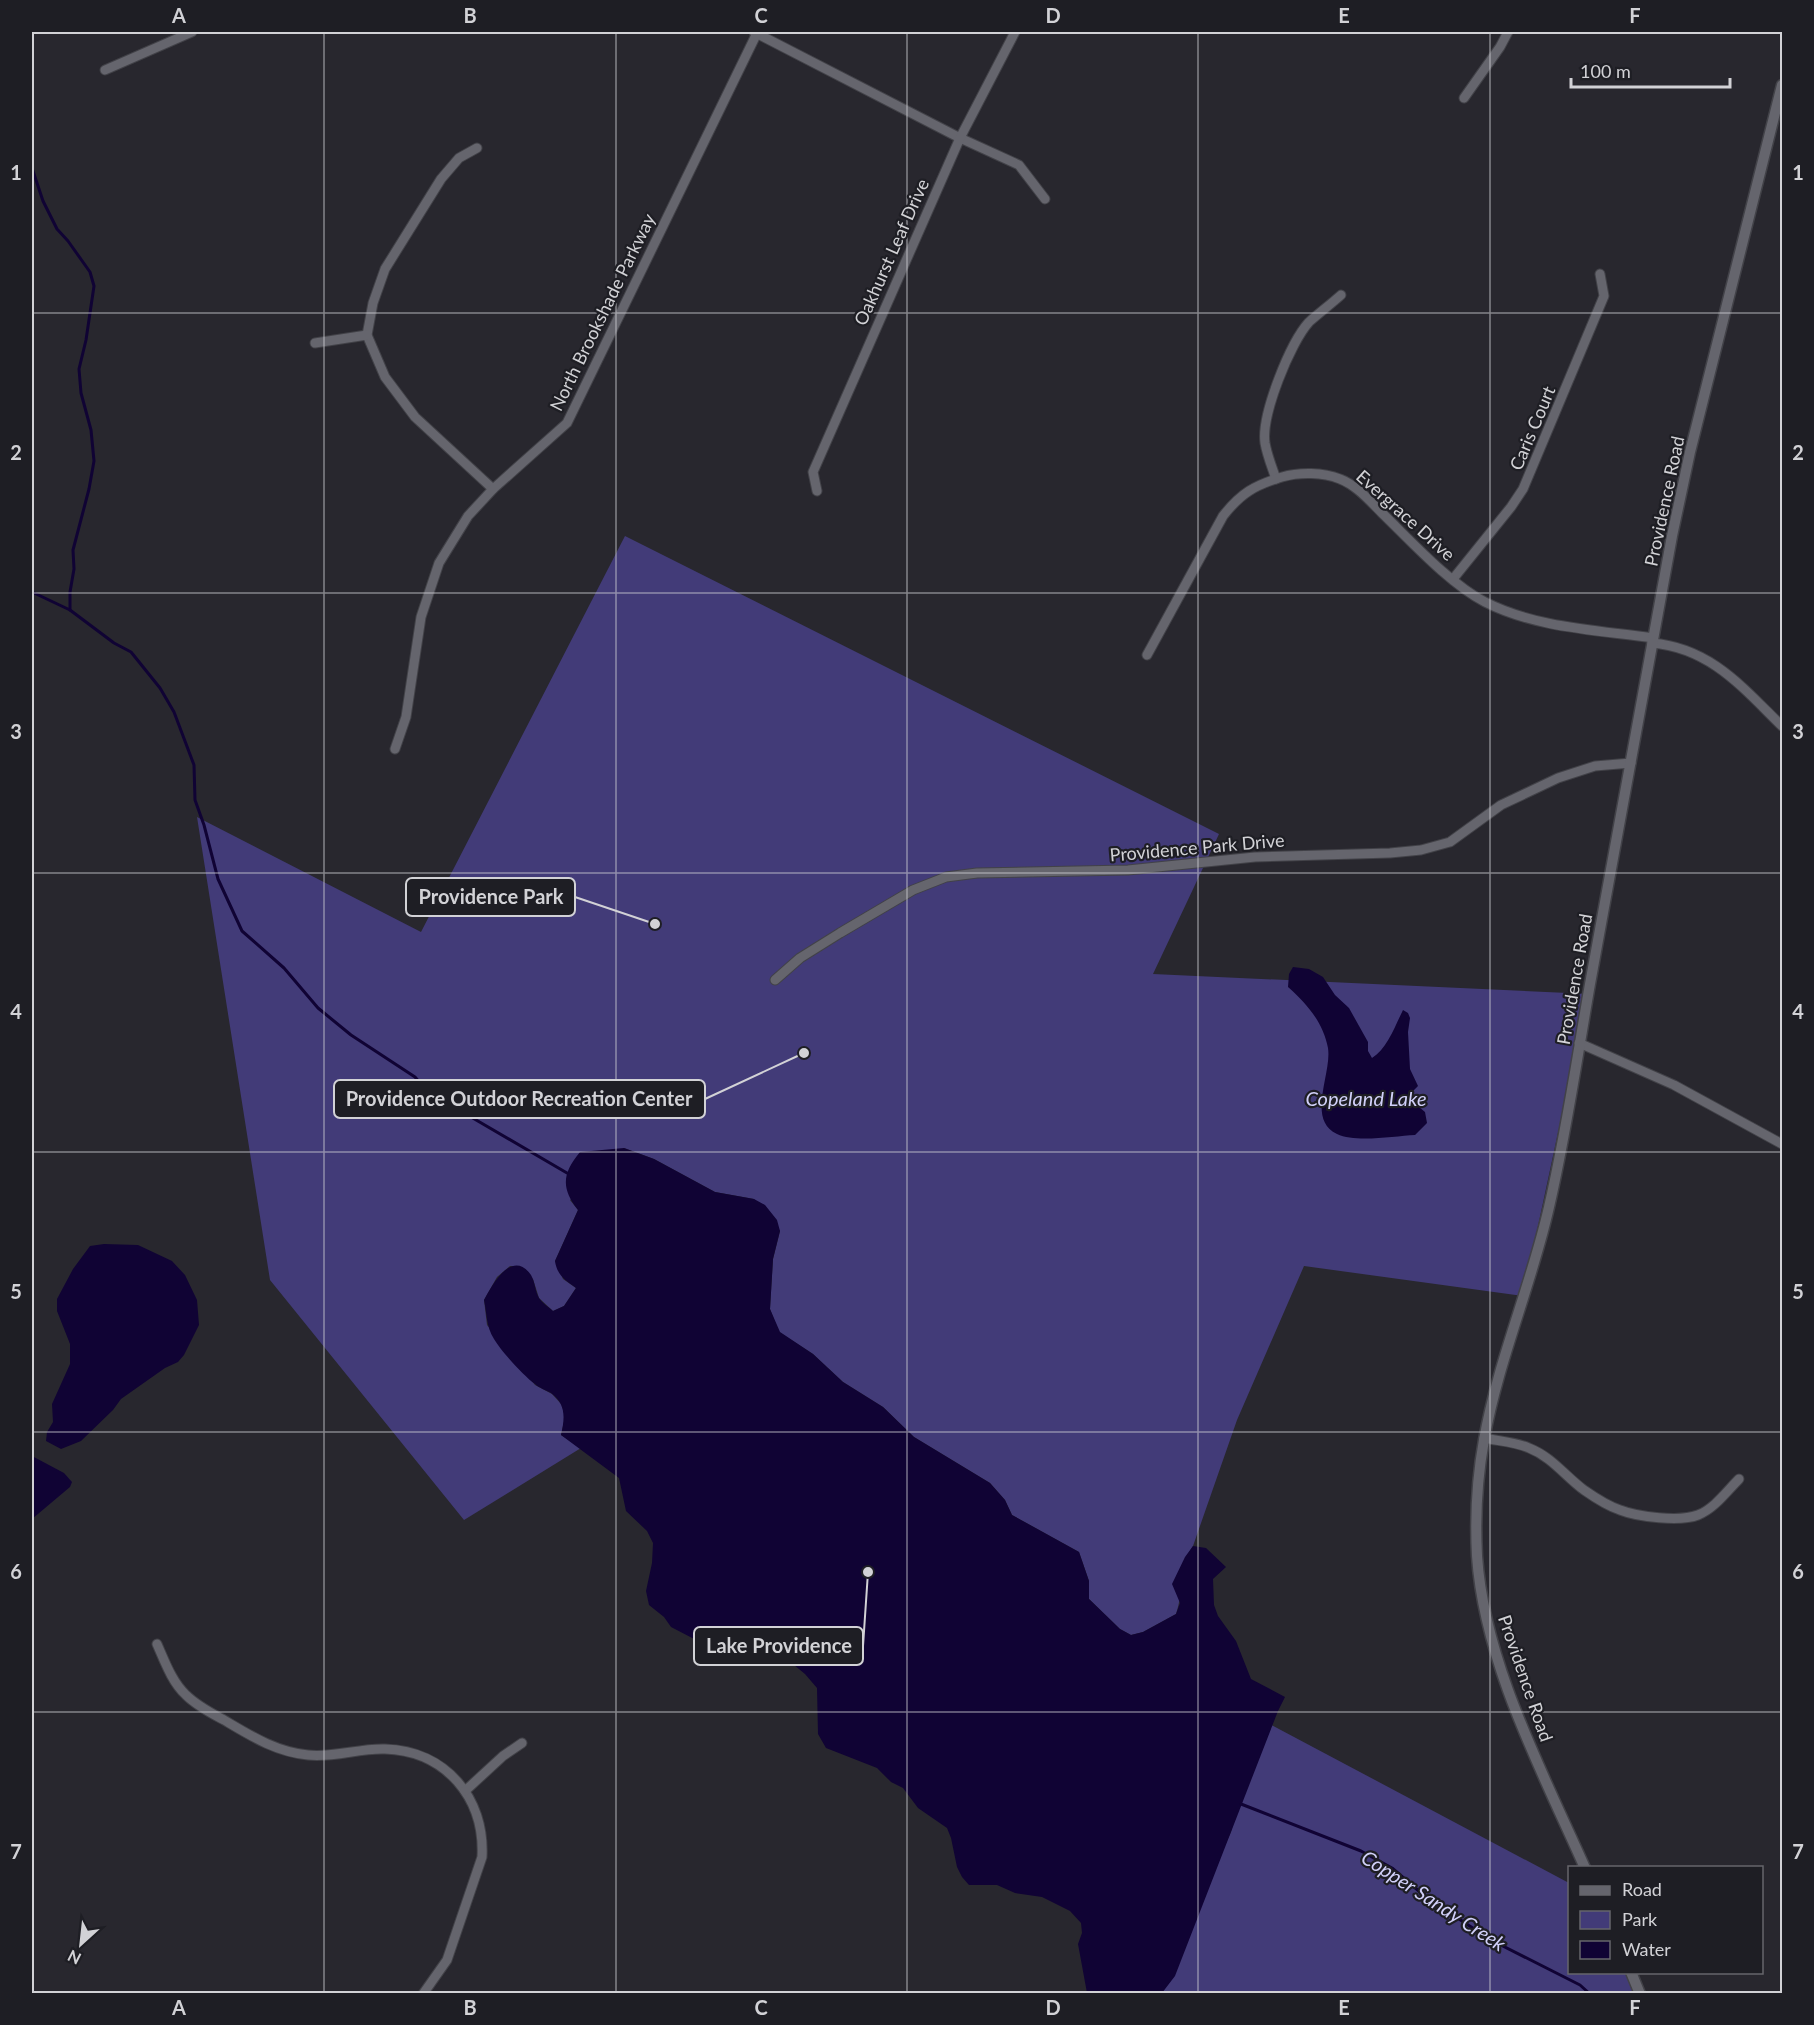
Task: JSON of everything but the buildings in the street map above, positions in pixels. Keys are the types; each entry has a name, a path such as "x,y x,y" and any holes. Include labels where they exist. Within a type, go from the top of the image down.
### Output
{"street":[{"path":"105,70 178,34 192,32"},
{"path":"755,32 960,138 1019,165 1045,199"},
{"name":"North Brookshade Parkway","path":"395,749 406,717 421,617 439,563 468,516 493,489 567,423 755,32"},
{"name":"Oakhurst Leaf Drive","path":"817,491 813,472 960,138 1015,32"},
{"path":"1464,98 1508,32"},
{"name":"Providence Road","path":"1584,1866 1525,1733 1498,1661 1477,1560 1477,1484 1492,1402 1549,1208 1672,536 1690,452 1782,85"},
{"path":"477,148 459,158 441,179 385,269 373,303 367,335 385,377 415,417 493,489"},
{"name":"Caris Court","path":"1454,579 1523,489 1604,297 1600,273"},
{"path":"1276,479 1265,443 1265,425 1269,405 1280,377 1308,324 1341,295"},
{"path":"315,343 367,335"},
{"name":"Evergrace Drive","path":"1147,655 1223,516 1234,503 1260,483 1293,474 1318,474 1340,479 1360,492 1454,579 1483,601 1521,618 1653,640 1687,650 1743,686 1782,726"},
{"name":"Providence Park Drive","path":"775,980 800,958 840,933 913,890 946,877 977,873 1128,870 1255,857 1421,850 1450,842 1501,804 1558,777 1594,766 1631,763"},
{"path":"1579,1043 1674,1085 1782,1144"},
{"path":"1484,1438 1527,1447 1558,1466 1585,1491 1619,1510 1663,1518 1689,1518 1699,1515 1739,1479"},
{"path":"157,1644 176,1682 186,1695 198,1705 258,1740 277,1748 308,1755 324,1756 384,1749 405,1752 448,1772 465,1791 476,1810 481,1825 482,1857 447,1960 423,1994"},
{"path":"465,1791 503,1756 522,1743"},
{"path":"1632,1974 1640,1994"}],"green space":[{"path":"625,536 1219,834 1153,974 1590,994 1523,1296 1304,1266 1237,1420 1186,1562 1176,1614 1143,1632 1131,1635 1120,1629 1089,1599 1089,1581 1079,1552 1012,1515 1005,1500 990,1483 914,1437 883,1407 843,1382 813,1354 779,1332 770,1309 773,1259 780,1231 754,1199 715,1192 654,1159 624,1148 570,1200 578,1210 555,1261 563,1279 576,1288 564,1306 553,1311 539,1298 533,1279 517,1266 510,1266 497,1277 484,1300 487,1325 535,1385 552,1394 562,1405 565,1417 561,1435 581,1448 464,1520 270,1280 197,817 421,932"},
{"path":"1262,1720 1568,1882 1568,1974 1627,1974 1637,1994 1155,1994 1231,1832"}],"water":[{"name":"Copeland Lake","path":"1293,967 1309,969 1323,977 1335,995 1349,1008 1368,1042 1368,1051 1372,1058 1386,1043 1403,1010 1408,1013 1410,1018 1408,1032 1410,1069 1418,1086 1412,1092 1413,1102 1425,1112 1427,1123 1415,1135 1354,1138 1337,1134 1328,1127 1323,1118 1322,1095 1328,1048 1326,1039 1313,1014 1288,987 1289,974"},
{"path":"624,1148 654,1159 715,1192 754,1199 765,1205 777,1220 780,1231 773,1259 770,1309 780,1332 813,1354 843,1382 883,1407 914,1437 990,1483 1005,1500 1012,1515 1079,1552 1089,1581 1089,1599 1120,1629 1131,1635 1143,1632 1176,1614 1180,1603 1172,1584 1193,1546 1206,1548 1226,1567 1213,1579 1214,1605 1218,1616 1236,1641 1251,1679 1285,1697 1175,1976 1162,1993 1087,1993 1078,1944 1082,1933 1081,1923 1070,1911 1042,1897 1015,1893 997,1885 969,1885 957,1867 947,1828 918,1808 903,1788 891,1782 877,1768 826,1748 818,1734 817,1688 805,1674 783,1656 765,1654 735,1658 671,1627 664,1617 649,1605 646,1591 652,1563 653,1543 647,1531 626,1511 619,1478 561,1435 564,1417 562,1407 556,1397 525,1375 497,1344 489,1329 484,1300 497,1278 510,1267 517,1265 531,1275 540,1300 553,1311 564,1306 576,1288 560,1274 555,1261 578,1210 566,1188 567,1174 580,1152"},
{"path":"138,1245 172,1261 185,1275 197,1300 199,1325 178,1362 165,1368 121,1399 81,1441 61,1449 46,1441 47,1432 53,1422 52,1404 70,1364 70,1344 57,1311 57,1299 73,1269 90,1246"},
{"path":"32,1456 64,1473 72,1482 70,1487 32,1519"}],"waterway":[{"path":"32,168 43,201 57,229 90,272 94,286 79,369 81,393 91,430 94,461 73,550 74,569 70,610"},
{"name":"Copper Sandy Creek","path":"32,592 70,610 114,643 131,652 160,688 174,712 194,765 195,800 218,879 242,931 284,968 318,1008 351,1035 415,1077 426,1090 467,1111 471,1117 567,1173"},
{"name":"Copper Sandy Creek","path":"1241,1804 1361,1851 1392,1868 1427,1898 1491,1940 1580,1985 1590,1994"}],"place":[{"name":"Providence Park","path":"655,924"},
{"name":"Providence Outdoor Recreation Center","path":"804,1053"},
{"name":"Lake Providence","path":"868,1572"}]}
